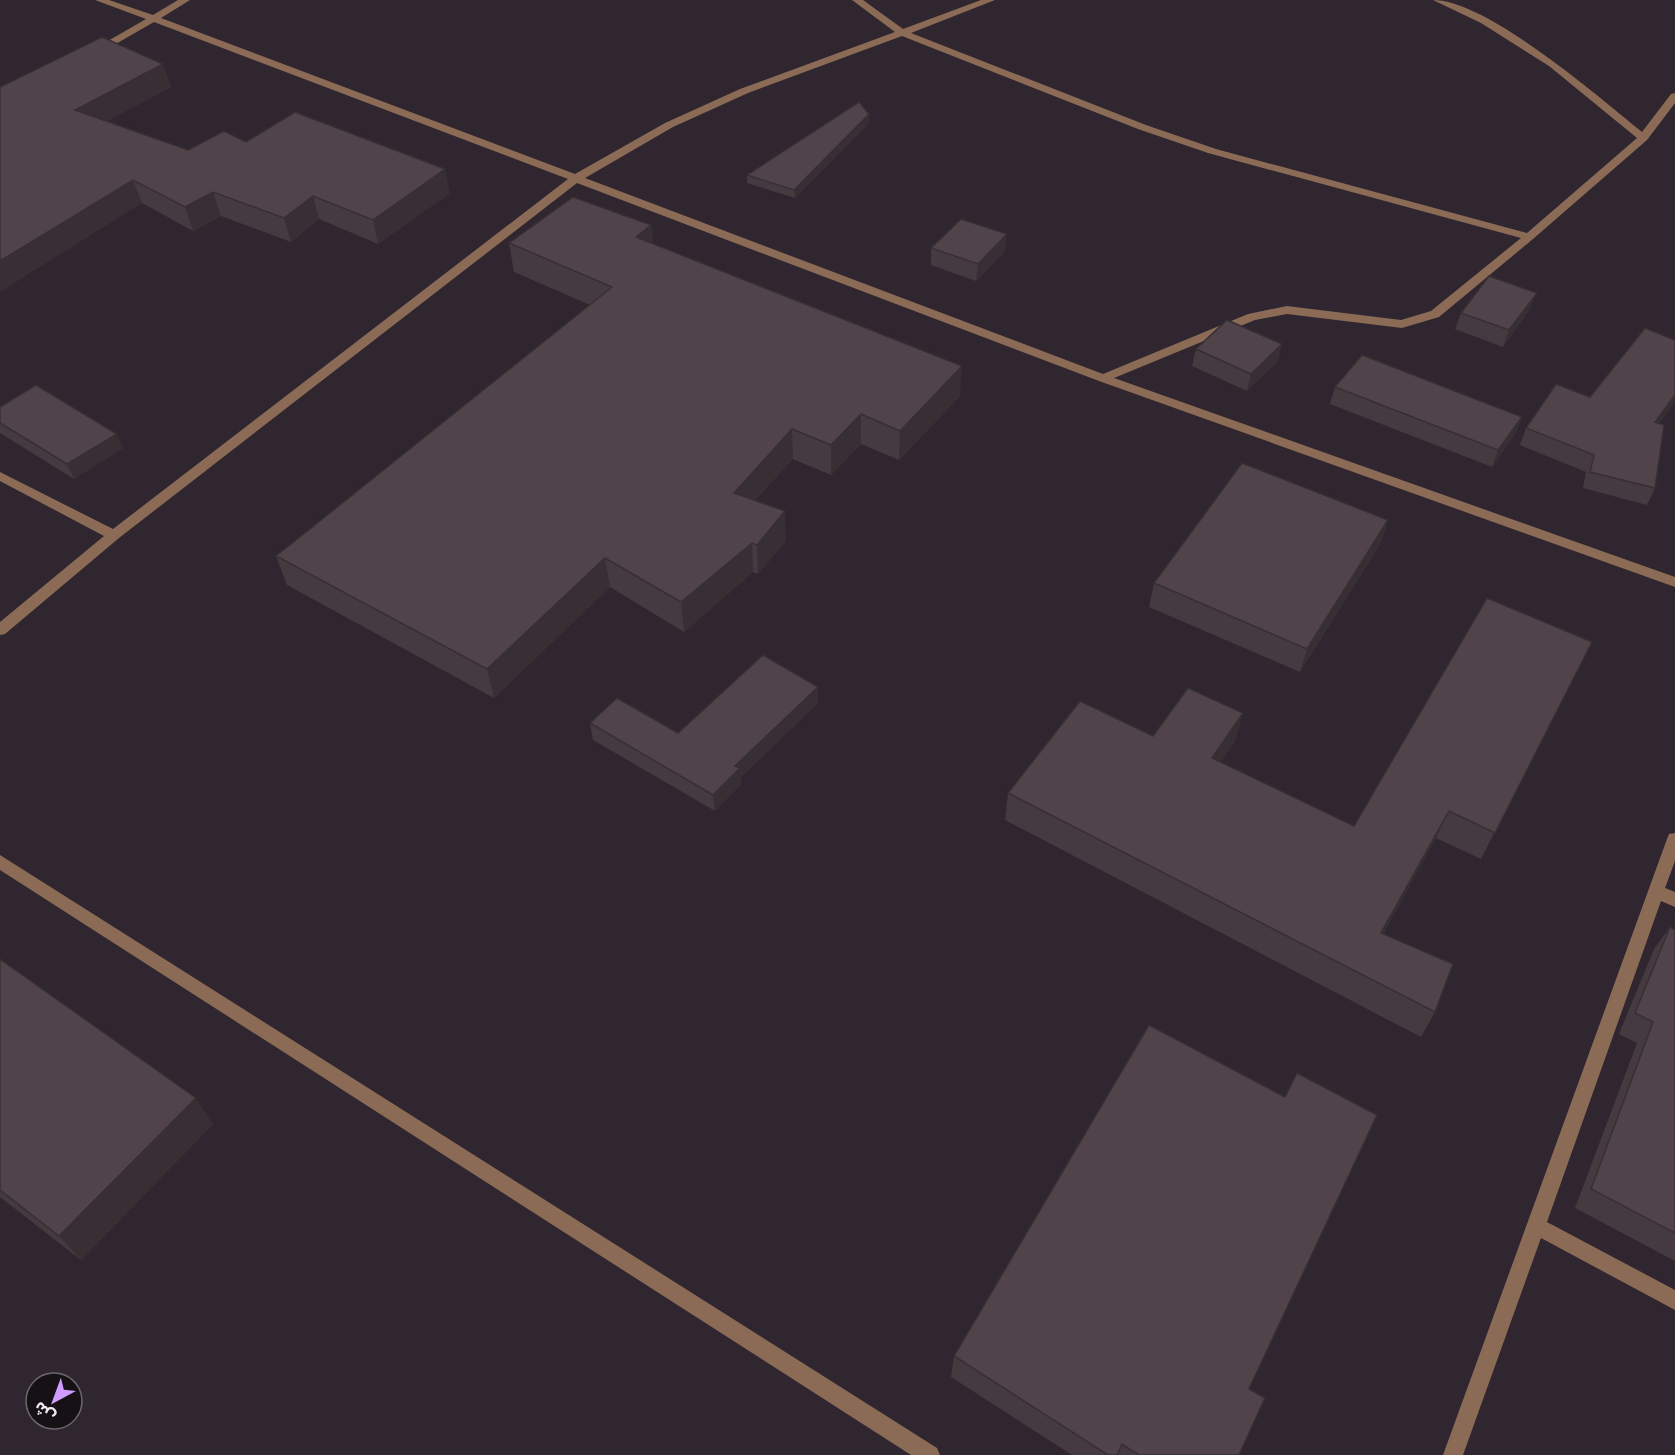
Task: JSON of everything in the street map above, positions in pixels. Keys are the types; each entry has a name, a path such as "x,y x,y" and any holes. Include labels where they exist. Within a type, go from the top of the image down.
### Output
{"street":[{"path":"100,0 153,18 1103,378 1675,582"},
{"path":"92,54 185,0"},
{"path":"857,0 903,33 1142,127 1212,151 1327,184 1529,237"},
{"path":"0,630 114,535 576,179 669,125 744,91 990,0"},
{"path":"1438,0 1484,21 1552,64 1642,138"},
{"path":"1103,378 1252,317 1287,310 1402,324 1435,314 1529,237 1642,138 1675,96"},
{"path":"0,476 114,535"},
{"path":"1453,1455 1675,839"},
{"path":"0,862 930,1455"},
{"path":"1656,891 1675,900"},
{"path":"1536,1226 1675,1300"}],"building":[{"path":"102,37 163,64 75,110 188,150 224,131 246,142 295,112 445,169 373,220 313,196 284,218 213,192 185,207 133,180 0,261 0,87"},
{"path":"859,102 869,114 794,190 747,175"},
{"path":"573,197 651,225 636,237 962,366 900,431 861,414 831,445 792,429 734,493 785,511 757,545 752,543 681,602 605,558 487,669 276,556 612,287 509,243"},
{"path":"961,219 1007,234 978,264 931,248"},
{"path":"1489,276 1537,293 1509,330 1461,313"},
{"path":"1227,320 1282,344 1251,374 1196,349"},
{"path":"1645,328 1675,340 1675,395 1655,422 1664,425 1655,488 1590,472 1594,455 1526,428 1556,384 1590,397"},
{"path":"1362,355 1522,417 1498,450 1335,387"},
{"path":"36,385 117,434 67,464 0,423 0,407"},
{"path":"1242,463 1388,520 1307,649 1154,583"},
{"path":"1487,598 1592,642 1495,833 1449,811 1381,933 1453,964 1435,1012 1008,793 1080,701 1153,736 1188,688 1243,713 1212,758 1354,826"},
{"path":"763,655 818,687 735,766 740,768 713,795 590,723 617,698 678,733"},
{"path":"1670,927 1675,930 1675,1233 1591,1189 1653,1022 1635,1013"},
{"path":"0,959 196,1098 59,1236 0,1190"},
{"path":"1149,1025 1285,1097 1297,1073 1377,1115 1249,1389 1265,1398 1239,1455 1139,1455 1122,1444 1117,1455 1108,1455 954,1356"}]}
